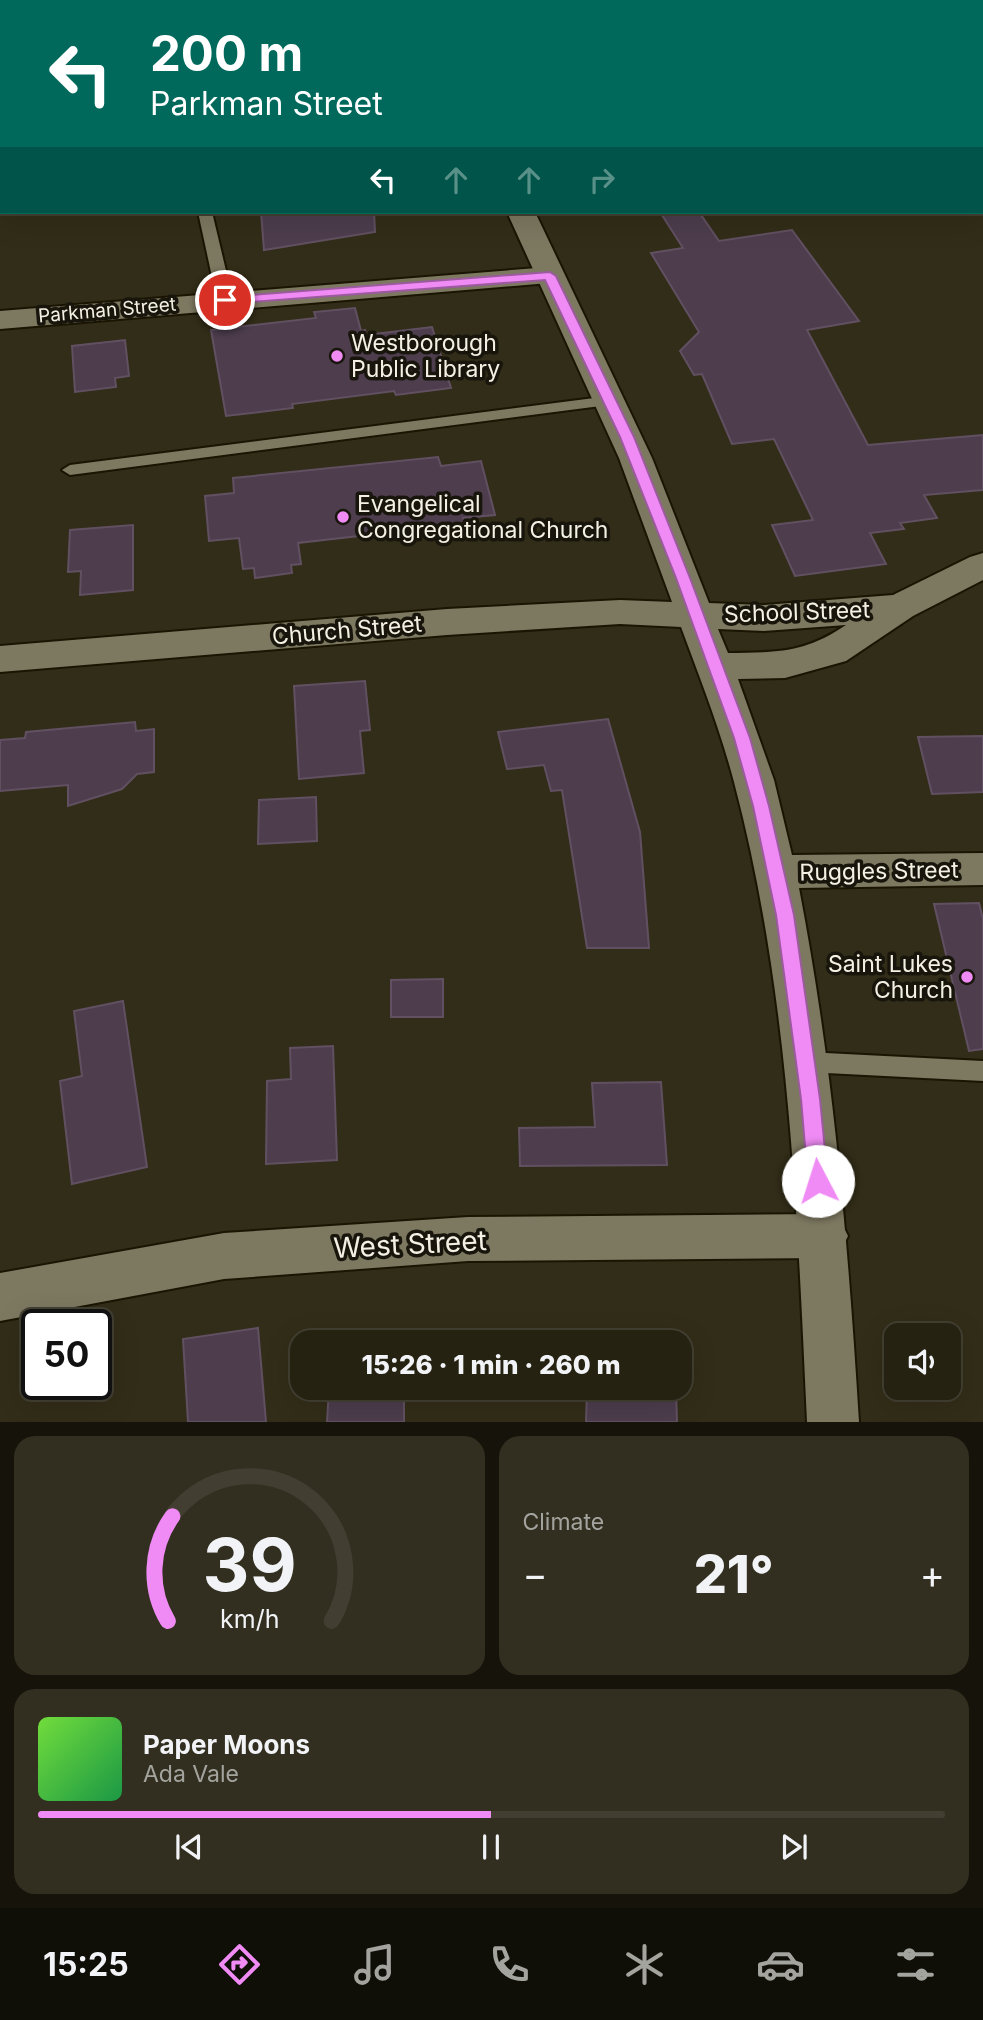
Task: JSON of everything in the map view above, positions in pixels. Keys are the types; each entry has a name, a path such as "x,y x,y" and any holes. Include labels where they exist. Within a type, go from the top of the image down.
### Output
{"street":[{"path":"522,214 610,401 647,487 717,666 742,738 761,806 785,915 806,1062 823,1236 833,1422"},
{"name":"Parkman Street","path":"0,320 550,276"},
{"name":"School Street","path":"717,666 785,665 833,652 900,607 983,565"},
{"name":"School Street","path":"695,614 764,618 828,615 900,607"},
{"name":"Church Street","path":"0,659 447,622 620,612 695,614"},
{"name":"Ruggles Street","path":"774,872 983,869"},
{"name":"West Street","path":"0,1297 238,1255 468,1239 823,1236"}],"lane":[{"path":"205,214 225,300"},
{"path":"70,470 610,401"},
{"path":"806,1062 983,1071"}],"building":[{"path":"261,214 374,214 375,232 264,250"},
{"path":"661,214 700,214 719,241 792,230 859,321 807,330 868,445 983,435 983,490 924,495 937,518 900,523 904,529 870,533 886,564 795,576 772,525 813,520 774,439 732,444 702,374 694,375 680,351 699,332 651,253 683,248"},
{"name":"Westborough Public Library","path":"355,308 361,331 365,330 366,335 432,327 451,388 396,395 394,391 292,404 293,408 226,416 211,330 316,318 314,312"},
{"path":"125,340 129,376 115,378 116,387 75,392 72,346"},
{"name":"Evangelical Congregational Church","path":"438,457 441,466 481,461 495,515 463,518 465,524 298,543 301,564 291,565 292,573 255,578 254,568 243,569 239,538 209,541 205,496 234,493 233,478"},
{"path":"133,525 133,590 80,595 81,571 68,572 70,530"},
{"path":"365,681 370,730 360,731 364,773 299,779 294,686"},
{"path":"608,719 640,832 649,948 587,948 562,790 551,791 544,765 507,769 498,732"},
{"path":"135,722 136,731 154,729 154,772 137,774 122,789 68,806 68,785 0,791 0,740 25,738 26,732"},
{"path":"983,736 983,792 932,794 918,737"},
{"path":"316,797 317,841 258,844 259,800"},
{"name":"Saint Lukes Church","path":"979,903 983,919 983,1049 969,1051 934,904"},
{"path":"443,979 443,1017 391,1017 391,980"},
{"path":"123,1001 147,1167 72,1184 60,1081 82,1076 74,1011"},
{"path":"333,1046 337,1160 266,1164 267,1081 291,1079 290,1048"},
{"path":"661,1082 667,1165 520,1166 519,1128 595,1127 592,1083"},
{"path":"258,1328 266,1422 188,1422 183,1339"},
{"path":"328,1400 404,1400 404,1422 327,1422"},
{"path":"587,1400 676,1400 677,1422 586,1422"}],"place":[{"name":"Westborough Public Library","path":"337,356"},
{"name":"Evangelical Congregational Church","path":"343,517"},
{"name":"Saint Lukes Church","path":"967,977"}],"route":[{"path":"225,300 550,276 627,437 717,666 742,738 761,806 785,915 811,1099 818,1181"}]}
